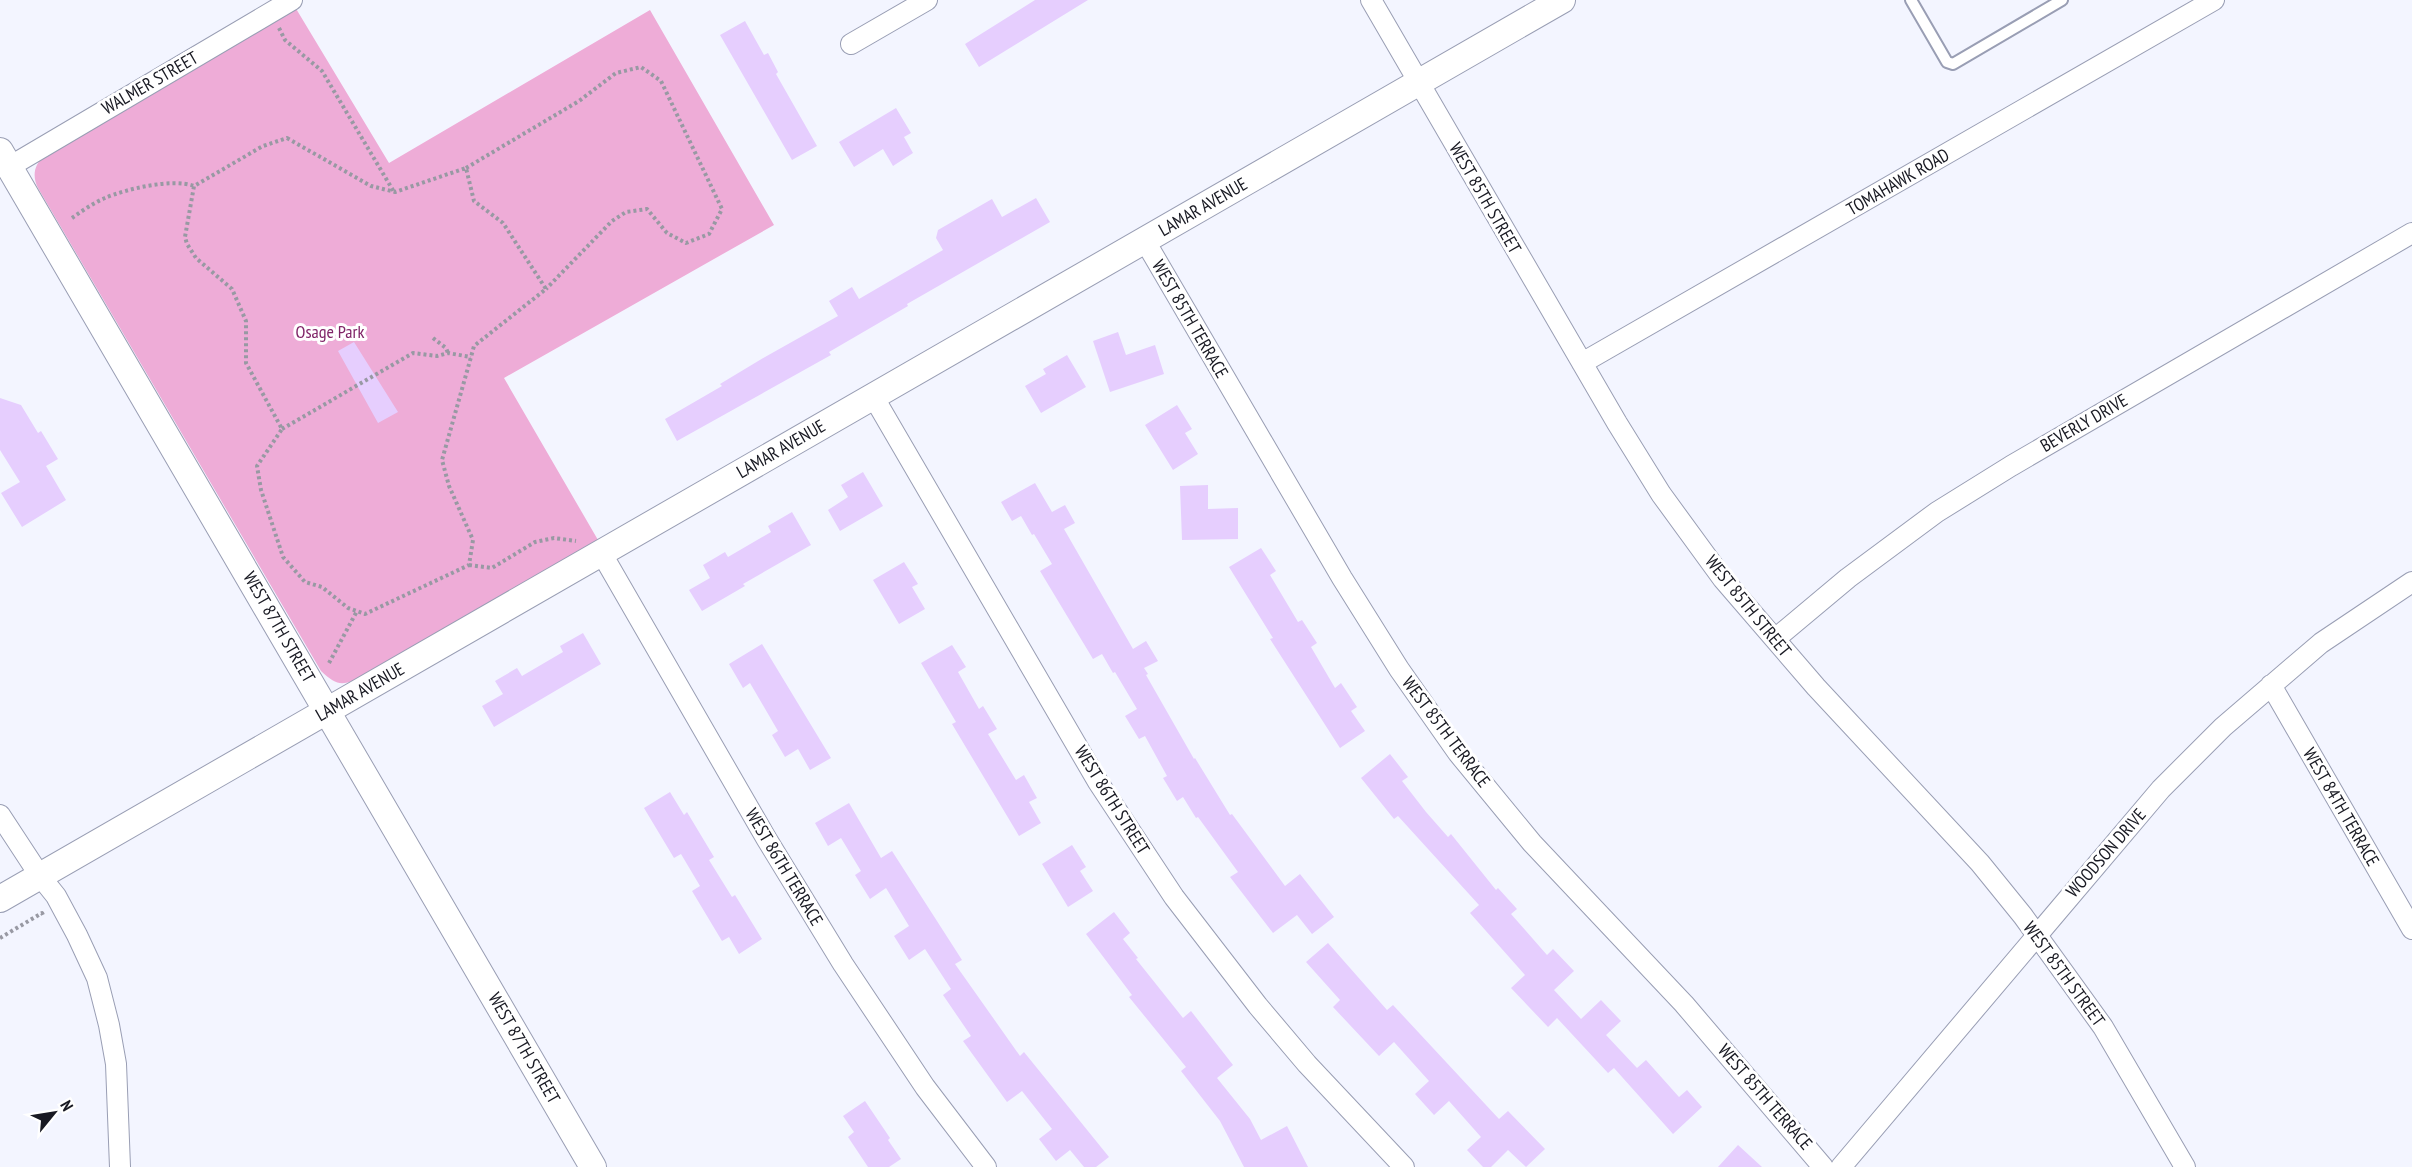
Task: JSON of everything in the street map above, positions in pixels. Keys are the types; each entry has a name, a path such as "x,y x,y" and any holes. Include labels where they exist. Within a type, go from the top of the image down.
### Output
{"street":[{"name":"WALMER STREET","path":"5,159 292,0"},
{"path":"851,44 927,0"},
{"name":"WEST 85TH STREET","path":"1371,0 1582,363 1661,494 1723,579 1774,639 1980,862 2037,934 2103,1027 2185,1167"},
{"name":"LAMAR AVENUE","path":"0,899 328,710 594,547 873,396 1562,0"},
{"name":"TOMAHAWK ROAD","path":"1582,363 2214,0"},
{"name":"WEST 87TH STREET","path":"5,159 593,1167"},
{"name":"BEVERLY DRIVE","path":"1774,639 1848,578 1937,512 2021,460 2412,233"},
{"name":"WEST 85TH TERRACE","path":"1145,241 1342,578 1399,669 1458,753 1532,843 1717,1041 1822,1167"},
{"name":"WEST 86TH STREET","path":"873,396 1098,782 1174,897 1258,1006 1404,1167"},
{"name":"WEST 86TH TERRACE","path":"594,547 843,964 925,1087 987,1167"},
{"name":"WOODSON DRIVE","path":"1841,1167 2161,789 2223,726 2321,643 2412,582"},
{"name":"WEST 84TH TERRACE","path":"2271,685 2412,929"},
{"path":"0,815 56,896 78,935 97,978 110,1025 116,1064 120,1167"}],"lane":[{"path":"1911,0 1947,62 1953,64 2062,0"}],"path":[{"path":"279,28 285,40 322,71 395,192"},
{"path":"282,429 246,363 246,321 232,289 196,258 187,244 185,237 194,186 263,146 287,138 371,186 395,192 466,168 570,107 616,73 641,67 661,81 722,209 709,234 686,243 667,233 647,209 626,212 612,221 546,289 474,346 442,460 449,486 473,540 469,566"},
{"path":"466,168 474,201 503,222 546,289"},
{"path":"72,218 104,198 140,187 186,183 194,186"},
{"path":"433,338 446,348 448,353"},
{"path":"471,357 448,353 437,356 412,353 282,429 257,466 261,490 283,557 305,582 322,586 348,608 365,614 469,566 492,568 535,542 554,538 594,547"},
{"path":"329,663 357,611"},
{"path":"0,938 42,914 47,920"}],"green space":[{"name":"Osage Park","path":"295,7 389,163 650,10 774,225 504,378 598,540 362,677 344,683 331,680 321,671 38,188 35,175 36,167 44,156"}],"building":[{"path":"1035,0 1088,0 979,67 965,44"},
{"path":"745,21 764,55 768,53 778,72 776,74 817,146 792,160 720,35"},
{"path":"896,108 911,133 904,137 913,153 893,166 883,149 854,167 839,142"},
{"path":"1036,198 1050,222 907,304 908,306 829,352 831,355 677,441 665,419 722,386 720,384 765,357 838,316 829,301 852,287 859,299 943,250 936,238 938,230 992,199 1002,217"},
{"path":"1118,332 1126,355 1155,345 1164,374 1110,392 1093,341"},
{"path":"354,342 398,412 378,423 338,351"},
{"path":"1067,355 1086,387 1041,413 1025,386 1046,374 1043,369"},
{"path":"0,398 21,405 38,433 41,431 58,459 46,466 66,500 22,527 1,493 20,482 0,450"},
{"path":"1177,405 1192,429 1185,433 1198,454 1173,470 1145,425"},
{"path":"863,472 883,506 840,531 828,510 848,497 841,485"},
{"path":"1035,483 1052,512 1065,505 1075,523 1064,529 1133,649 1146,641 1158,661 1144,668 1148,674 1146,675 1194,759 1230,815 1232,814 1285,886 1300,874 1334,917 1312,934 1297,915 1273,933 1230,877 1238,872 1198,817 1196,818 1183,797 1177,801 1163,778 1167,776 1145,736 1139,739 1125,716 1137,709 1115,672 1113,673 1102,654 1093,659 1040,571 1052,564 1021,516 1012,521 1001,502"},
{"path":"1208,485 1208,509 1238,508 1238,539 1182,540 1180,486"},
{"path":"792,512 811,545 743,584 745,586 702,611 689,590 710,578 703,565 725,552 728,557 771,532 768,526"},
{"path":"1261,548 1276,571 1270,575 1298,622 1302,620 1317,643 1311,647 1335,688 1341,683 1357,707 1351,711 1365,731 1340,748 1270,639 1273,638 1229,567"},
{"path":"904,562 918,584 912,587 925,609 899,624 873,580"},
{"path":"583,633 601,664 494,727 482,706 503,694 495,681 517,668 522,676 563,652 560,646"},
{"path":"762,644 831,758 810,770 798,749 785,757 772,735 778,731 750,683 743,688 729,664"},
{"path":"952,645 966,667 958,672 979,709 983,706 997,729 988,734 1016,780 1024,775 1037,798 1029,802 1041,823 1019,836 952,724 956,722 921,663"},
{"path":"1390,754 1408,777 1402,781 1426,812 1448,837 1451,834 1496,890 1498,888 1517,909 1511,914 1547,955 1553,949 1574,971 1554,990 1581,1019 1601,1000 1621,1021 1606,1035 1637,1068 1646,1060 1679,1097 1687,1090 1702,1107 1673,1134 1614,1068 1608,1073 1557,1018 1548,1027 1511,988 1525,975 1470,913 1479,905 1398,816 1394,819 1361,778"},
{"path":"670,792 684,815 687,812 714,857 709,860 732,897 735,895 762,939 739,954 729,937 722,941 692,891 700,886 681,854 674,858 644,808"},
{"path":"849,803 881,858 892,851 962,960 955,964 1020,1056 1024,1052 1109,1157 1096,1167 1084,1167 1070,1150 1056,1161 1039,1139 1052,1129 1022,1091 1007,1102 963,1041 971,1036 943,995 951,989 925,949 909,960 894,936 909,926 886,888 870,899 855,875 861,871 841,838 828,846 815,823"},
{"path":"1072,845 1086,867 1080,871 1093,891 1068,907 1042,864"},
{"path":"1114,912 1130,933 1123,939 1138,958 1136,959 1183,1018 1191,1011 1233,1065 1217,1078 1250,1119 1261,1140 1287,1126 1308,1167 1244,1167 1220,1121 1181,1071 1186,1067 1129,997 1132,995 1086,934"},
{"path":"1328,943 1387,1010 1393,1005 1499,1119 1508,1111 1545,1149 1526,1167 1508,1150 1491,1167 1483,1167 1467,1150 1481,1137 1449,1101 1434,1115 1415,1094 1429,1081 1394,1042 1379,1056 1333,1007 1340,1000 1306,962"},
{"path":"865,1101 901,1159 889,1167 868,1167 848,1137 854,1132 843,1116"},
{"path":"1738,1145 1762,1167 1718,1167"}]}
